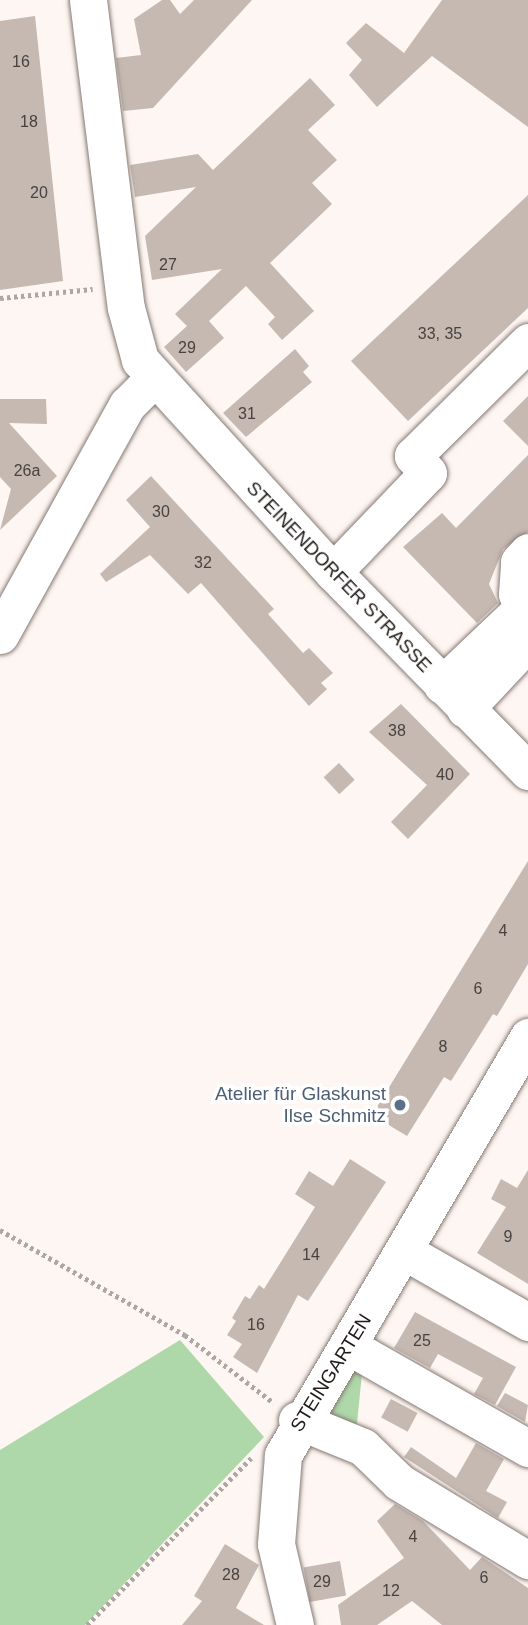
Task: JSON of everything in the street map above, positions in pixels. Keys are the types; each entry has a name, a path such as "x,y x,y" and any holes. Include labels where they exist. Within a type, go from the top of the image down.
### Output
{"street":[{"name":"STEINENDORFER STRASSE","path":"88,0 123,286 132,339 153,379 454,697 524,760"},
{"path":"333,572 428,473 413,456 528,342"},
{"path":"0,635 127,405 153,379"},
{"path":"454,697 527,604 517,594 519,562 528,552"},
{"path":"454,697 528,642"},
{"name":"STEINGARTEN","path":"295,1625 279,1575 276,1513 283,1455 298,1420 350,1347 528,1037"},
{"path":"404,1251 528,1322"},
{"path":"350,1347 528,1448"},
{"path":"298,1420 363,1447 410,1489 528,1560"}],"path":[{"path":"0,298 123,286"},
{"path":"0,1230 185,1335 298,1420"},
{"path":"87,1625 257,1452"}],"green space":[{"path":"180,1340 264,1437 85,1625 0,1625 0,1450"},
{"path":"351,1360 363,1364 356,1433 311,1420"}],"building":[{"path":"162,0 170,0 180,14 194,0 252,0 153,108 123,111 116,58 141,55 134,19"},
{"path":"442,0 528,0 528,127 432,56 377,107 349,75 362,60 346,43 366,23 404,53"},
{"path":"35,16 63,281 0,290 0,21"},
{"path":"310,78 335,105 308,130 337,160 312,183 332,204 270,263 314,311 282,340 268,324 275,317 246,286 209,321 224,338 186,372 164,347 187,326 175,314 222,269 152,280 145,236 196,187 135,197 130,165 198,154 213,170"},
{"path":"528,195 528,308 408,421 351,361"},
{"path":"295,349 309,366 303,372 312,382 246,437 223,413"},
{"path":"528,396 528,446 503,421"},
{"path":"0,399 46,399 47,424 9,423 57,476 0,530 11,489 0,477"},
{"path":"528,455 528,532 503,549 489,584 498,603 477,623 403,547 442,513 456,528"},
{"path":"151,476 274,609 268,614 303,653 309,648 333,673 321,683 327,689 309,706 201,583 188,594 150,555 106,582 100,574 150,527 126,500"},
{"path":"401,704 470,774 408,839 391,822 427,785 369,732"},
{"path":"339,763 355,780 339,794 324,777"},
{"path":"528,861 528,964 497,1016 493,1014 451,1081 444,1077 407,1136 372,1115"},
{"path":"350,1159 386,1182 308,1301 298,1295 257,1373 233,1357 242,1344 227,1335 236,1321 232,1318 245,1296 250,1299 259,1285 264,1289 315,1207 295,1194 309,1171 333,1186"},
{"path":"528,1170 528,1284 477,1253 506,1207 491,1199 501,1179 517,1188"},
{"path":"415,1312 516,1367 495,1405 474,1394 483,1378 438,1354 430,1368 394,1348"},
{"path":"505,1393 528,1405 525,1422 497,1406"},
{"path":"391,1399 417,1413 408,1432 381,1418"},
{"path":"476,1443 504,1459 486,1491 507,1502 498,1518 404,1457 411,1447 456,1478"},
{"path":"395,1504 423,1521 470,1570 482,1557 528,1588 528,1625 442,1625 412,1601 377,1625 341,1625 338,1605 404,1558 377,1521"},
{"path":"225,1544 259,1565 236,1608 264,1625 182,1625 202,1601 194,1596"},
{"path":"340,1561 346,1595 310,1602 304,1567"}],"place":[{"name":"Atelier für Glaskunst Ilse Schmitz","path":"400,1105"}]}
